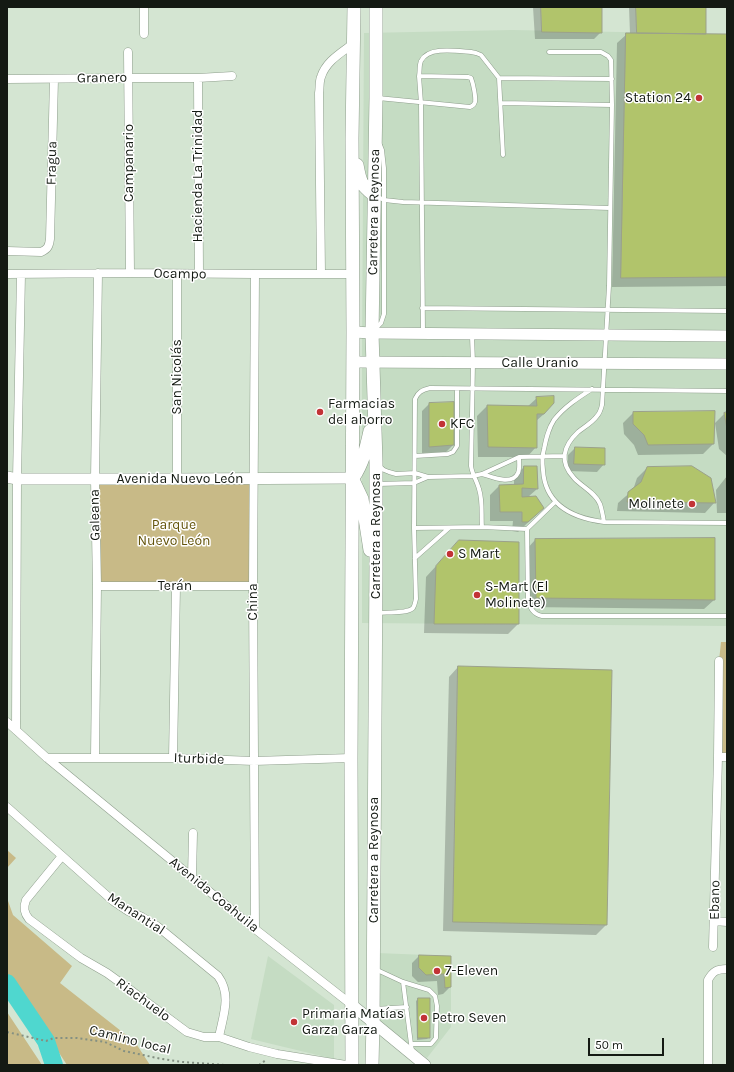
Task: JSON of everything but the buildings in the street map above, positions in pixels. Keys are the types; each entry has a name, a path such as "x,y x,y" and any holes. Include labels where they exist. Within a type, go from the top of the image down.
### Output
{"main road":[{"name":"Carretera a Reynosa","path":"352,1065 351,758 354,332 352,138 354,7"},
{"name":"Carretera a Reynosa","path":"372,1065 376,463 372,333 379,198 375,133 376,7"},
{"path":"352,138 359,178 363,186 379,198"},
{"path":"374,414 362,462 353,478 362,499 370,552 376,566"}],"street":[{"path":"144,7 144,34"},
{"path":"321,274 320,78 324,69 332,59 354,43"},
{"name":"Campanario","path":"128,52 130,273"},
{"name":"Granero","path":"7,79 198,78 232,76"},
{"name":"Hacienda La Trinidad","path":"198,78 199,274"},
{"name":"Fragua","path":"7,252 41,252 49,246 54,79"},
{"name":"Ocampo","path":"7,274 353,274"},
{"path":"16,730 12,478 21,274"},
{"name":"Galeana","path":"95,757 96,586 94,479 98,274"},
{"name":"San Nicolás","path":"176,479 177,274"},
{"name":"China","path":"255,274 253,586 255,929"},
{"name":"Calle Uranio","path":"354,332 727,336"},
{"name":"Calle Uranio","path":"353,362 727,364"},
{"name":"Avenida Nuevo León","path":"12,478 353,478"},
{"name":"Terán","path":"96,586 253,586"},
{"path":"173,758 176,586"},
{"name":"Ebano","path":"713,947 719,661"},
{"name":"Avenida Coahuila","path":"7,722 47,758 255,929 352,1005 373,1016 424,1065"},
{"path":"718,757 727,757"},
{"name":"Iturbide","path":"47,758 173,758 254,761 351,758"},
{"name":"Manantial","path":"7,807 112,901 158,926 218,976 223,983 226,992 226,1005 219,1037"},
{"path":"192,877 193,833"},
{"name":"Riachuelo","path":"62,856 26,900 24,910 28,919 80,958 107,973 187,1032 204,1037 219,1037 249,1047 318,1063 346,1065"},
{"path":"714,921 727,922"},
{"path":"708,1065 708,980 712,974 723,969"}],"lane":[{"path":"423,332 421,103 419,76 421,62 425,56 436,51 471,52 481,55 499,78 503,155"},
{"path":"549,52 601,52 608,56 611,60 612,105 608,310 604,389 600,412 596,418 576,433 566,448 564,456 565,464 574,478 598,499 602,509 604,522"},
{"path":"376,98 470,106 475,102 471,78 419,76"},
{"path":"499,78 612,79"},
{"path":"501,103 612,105"},
{"path":"379,198 421,202 610,208"},
{"path":"422,308 727,311"},
{"path":"472,333 473,363 471,466 473,476 480,492 482,527"},
{"path":"376,613 404,612 410,610 413,608 416,599 414,528 415,399 420,391 430,388 457,388 727,391"},
{"path":"415,456 448,454 453,452 457,446 457,388"},
{"path":"592,389 570,404 554,420 548,433 542,457 543,474 545,484 555,502 578,517 604,522 727,523"},
{"path":"376,463 384,470 396,474 415,474 428,477 473,476 482,474 519,457 564,456"},
{"path":"482,474 502,480 510,480 519,472 519,457"},
{"path":"376,484 414,483 428,477"},
{"path":"414,528 482,527 527,529 555,502"},
{"path":"415,558 450,528"},
{"path":"527,529 528,600 533,612 538,615 727,616"},
{"path":"373,968 403,982 429,990 434,996 437,1006 436,1038 431,1044 411,1044"},
{"path":"403,982 413,1055"},
{"path":"373,1016 406,1007"}],"path":[{"name":"Camino local","path":"7,1032 46,1041 54,1038 78,1038 105,1042 124,1051 162,1059 225,1065"}],"shaded area":[{"path":"512,30 727,34 727,626 362,623 364,33"},
{"path":"377,953 451,956 451,1027 427,1058 378,1021"},
{"name":"Primaria Matías Garza Garza","path":"268,956 334,1005 334,1059 251,1039"}],"green space":[{"name":"Parque Nuevo León","path":"254,478 253,586 97,586 95,479"},
{"path":"721,642 727,642 727,757 718,757 719,661"},
{"path":"7,850 16,858 7,868"},
{"path":"7,898 13,915 72,966 60,983 135,1042 150,1065 67,1065 7,973"},
{"path":"7,1012 42,1065 7,1065"}],"waterway":[{"path":"7,983 46,1041 54,1065"}],"place":[{"name":"Station 24","path":"699,98"},
{"name":"Farmacias del ahorro","path":"320,412"},
{"name":"KFC","path":"442,424"},
{"name":"Molinete","path":"692,504"},
{"name":"S Mart","path":"450,554"},
{"name":"S-Mart (El Molinete)","path":"477,595"},
{"name":"7-Eleven","path":"437,971"},
{"name":"Petro Seven","path":"424,1018"},
{"name":"Primaria Matías Garza Garza","path":"294,1022"}]}
